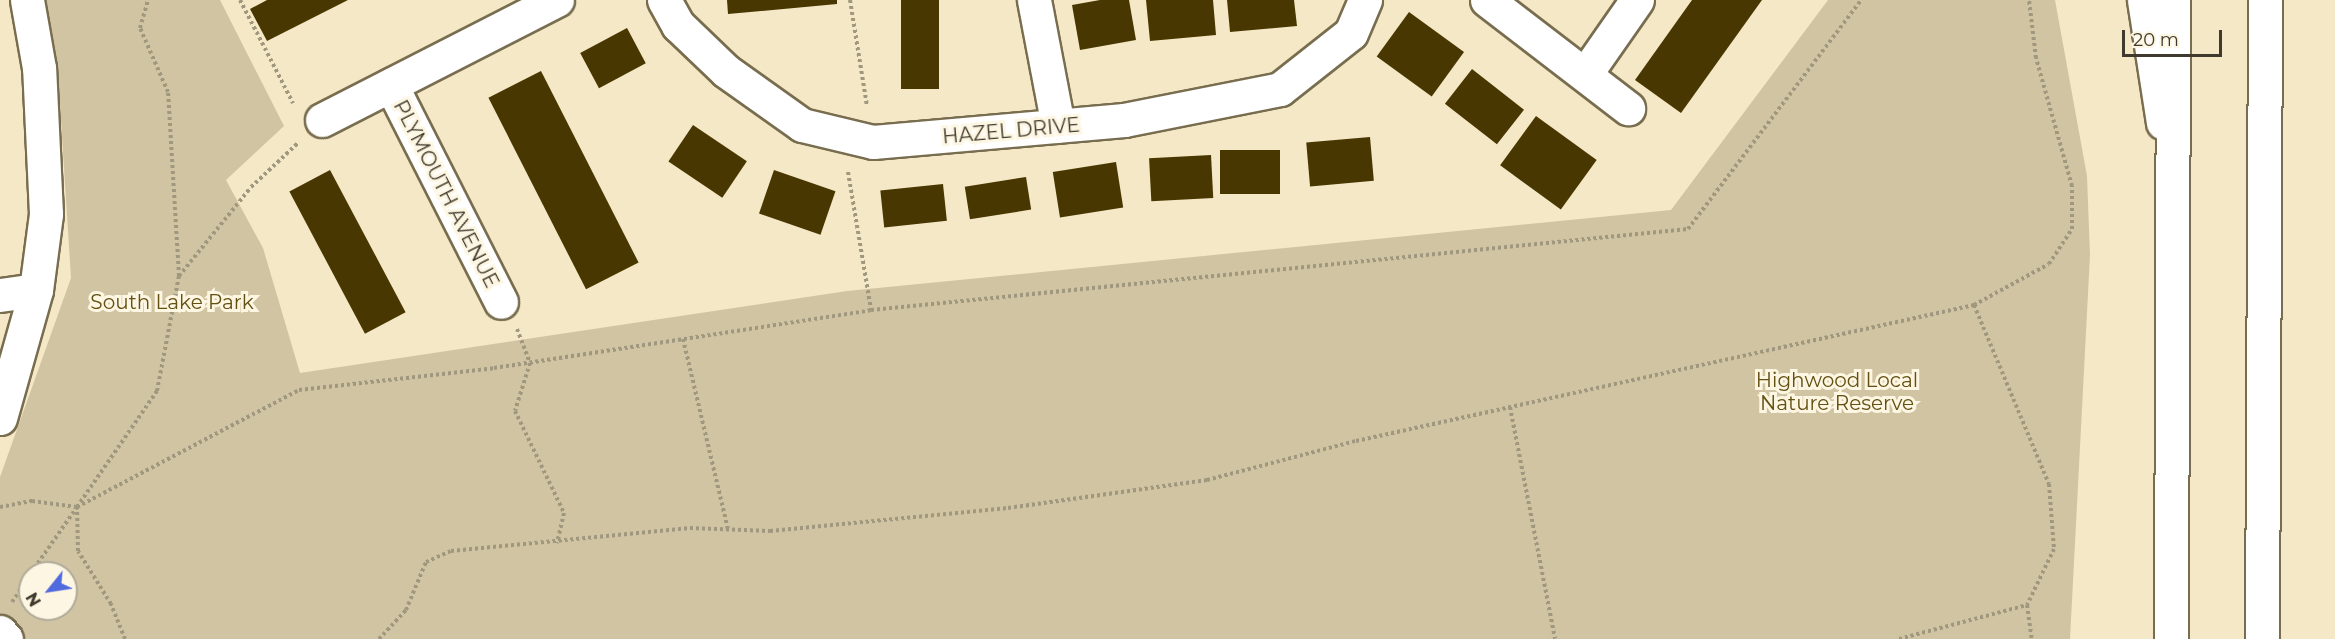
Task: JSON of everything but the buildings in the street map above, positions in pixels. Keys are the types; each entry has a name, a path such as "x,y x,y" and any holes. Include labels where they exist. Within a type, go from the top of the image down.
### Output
{"street":[{"path":"0,418 36,290 46,214 44,135 27,0"},
{"name":"PLYMOUTH AVENUE","path":"322,120 557,0"},
{"name":"HAZEL DRIVE","path":"664,0 678,25 726,71 802,125 858,139 1058,126 1212,107 1280,89 1351,33 1365,0"},
{"path":"1034,0 1058,126"},
{"path":"1487,0 1586,73 1628,108"},
{"path":"1586,73 1637,0"},
{"path":"2144,0 2174,196"},
{"path":"2171,639 2173,0"},
{"path":"2262,639 2265,0"},
{"name":"PLYMOUTH AVENUE","path":"391,85 501,302"},
{"path":"0,295 36,290"}],"path":[{"path":"40,561 157,390 179,276 168,92 140,28 148,0"},
{"path":"179,276 251,188 322,120 296,107 240,0"},
{"path":"850,0 871,310"},
{"path":"0,507 32,501 77,507 299,390 530,363 871,310 1688,229 1861,0"},
{"path":"380,639 406,610 426,562 451,551 728,529 770,531 1008,508 1207,480 1509,407 1974,305 2049,264 2072,229 2072,186 2036,58 2029,0"},
{"path":"1974,305 2049,484 2054,549 2027,605 2032,639"},
{"path":"683,339 728,529"},
{"path":"530,363 515,411 564,513 557,543"},
{"path":"1509,407 1555,639"},
{"path":"77,507 78,551 111,604 125,639"},
{"path":"4,627 18,600"},
{"path":"1899,639 2027,605"}],"green space":[{"name":"Highwood Local Nature Reserve","path":"42,0 220,0 284,126 226,180 263,248 300,373 847,291 1671,210 1828,0 2055,0 2087,176 2090,255 2070,639 0,639 0,477 71,278 58,73"}],"park label":[{"name":"South Lake Park","path":"172,302"}]}
